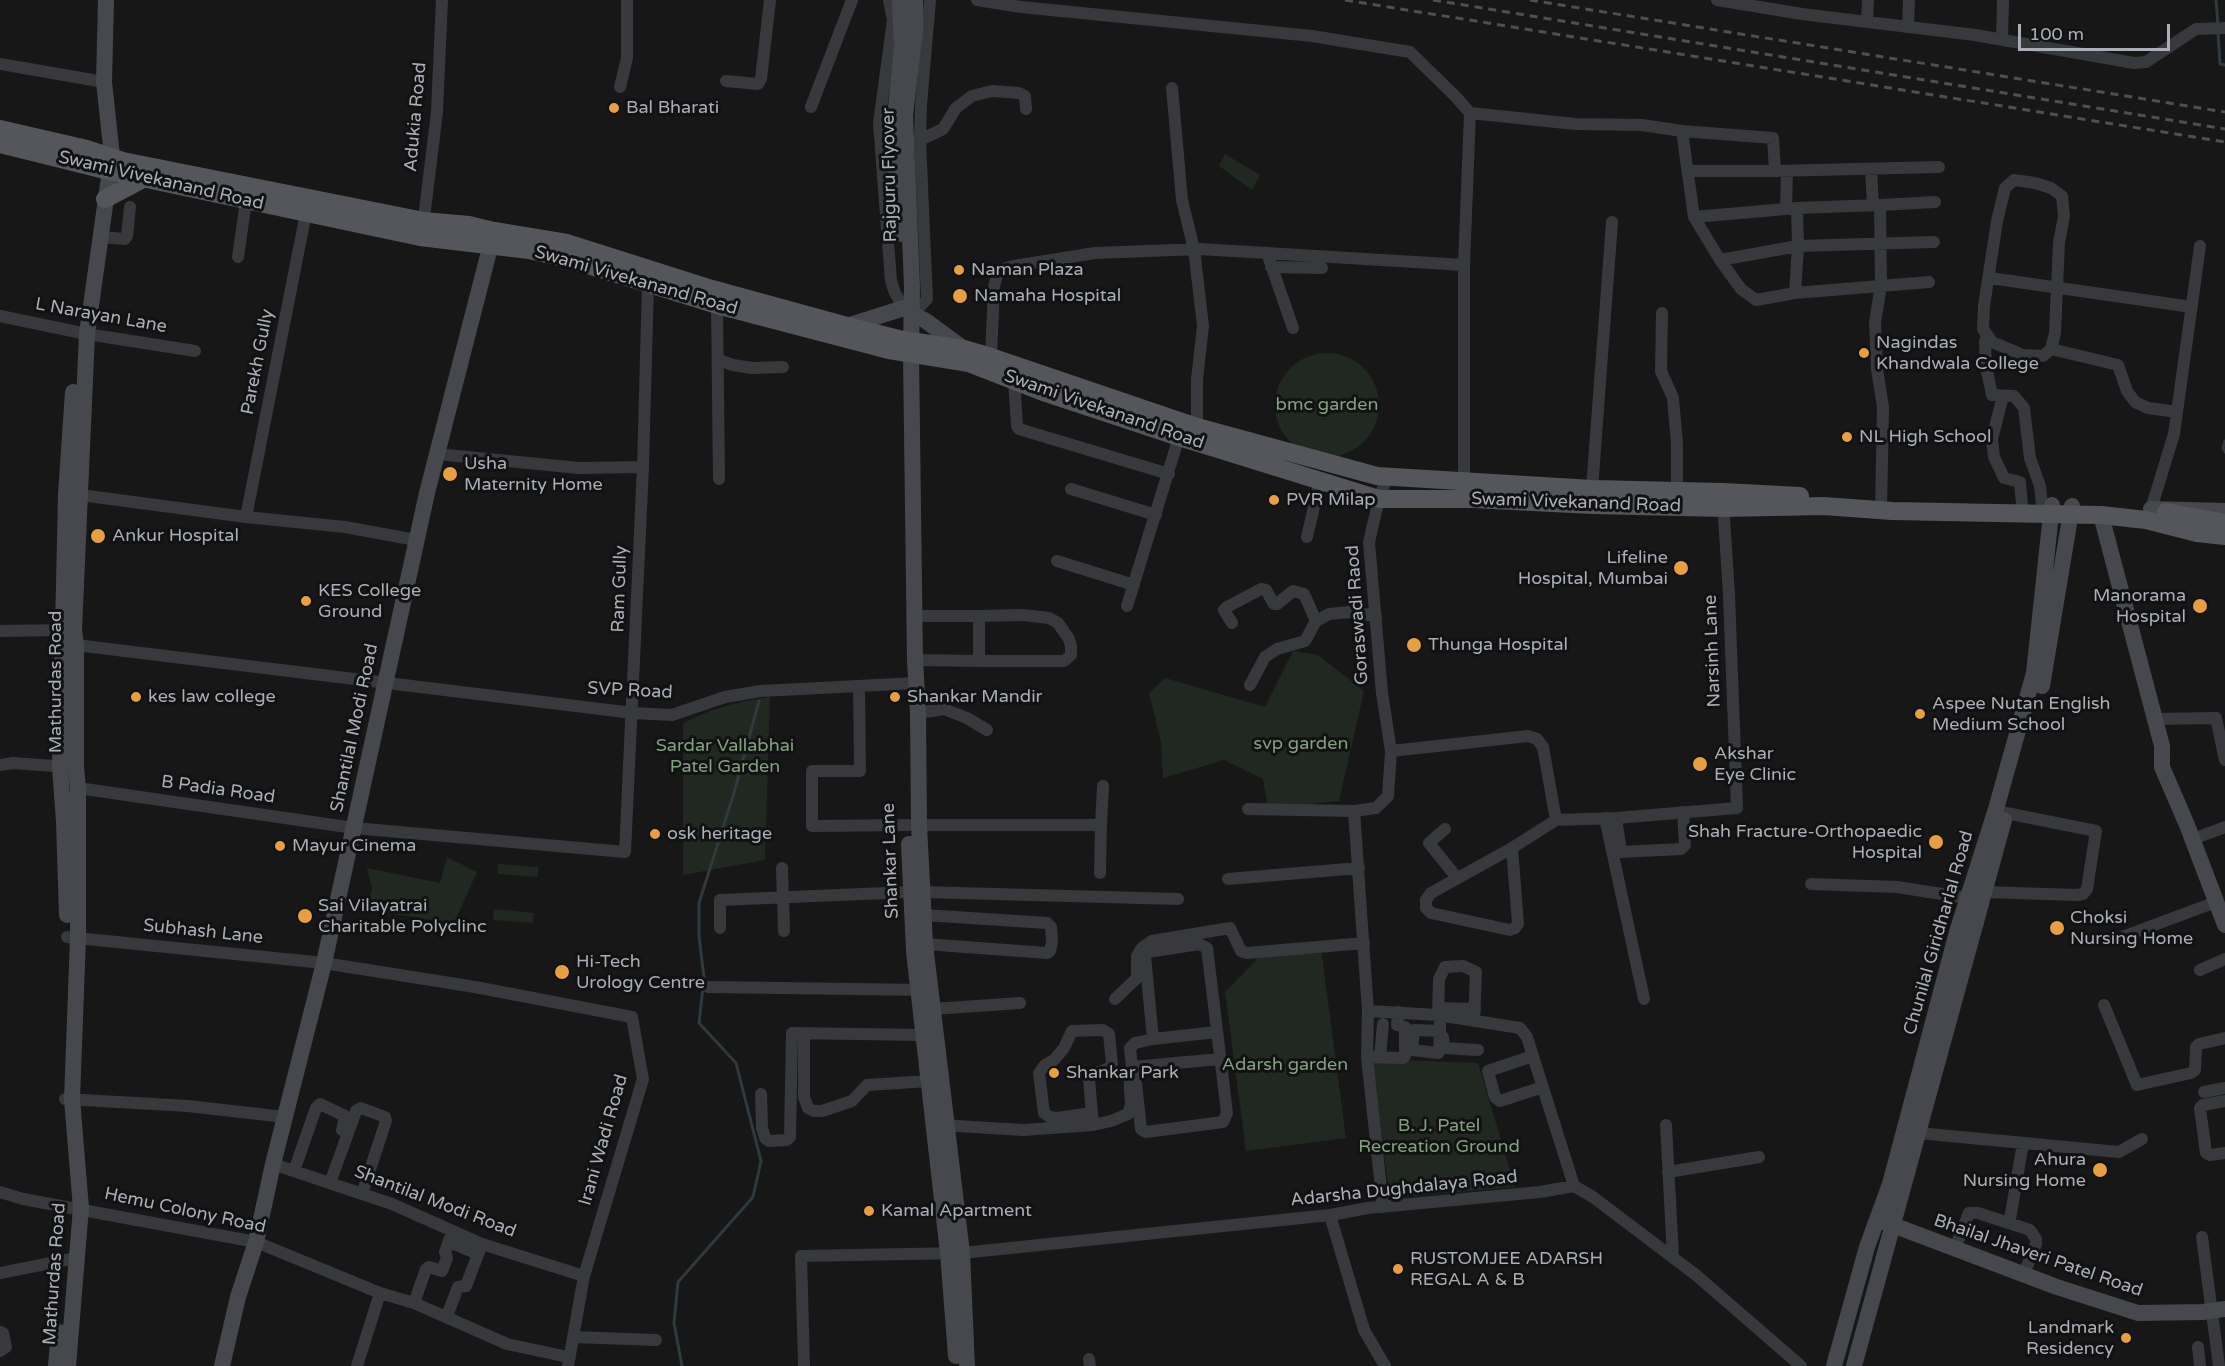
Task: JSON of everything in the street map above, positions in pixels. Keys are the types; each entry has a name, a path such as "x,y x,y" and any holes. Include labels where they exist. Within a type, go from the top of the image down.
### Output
{"main road":[{"name":"Swami Vivekanand Road","path":"0,129 87,149 143,179 246,201 306,213 422,229 492,238 567,243 712,289 847,326 907,347 964,350 991,357 1197,428 1387,477 1592,489 1677,491 1723,500"},
{"name":"Swami Vivekanand Road","path":"0,144 123,160 422,229"},
{"path":"105,199 143,179"},
{"name":"Swami Vivekanand Road","path":"492,238 717,305 969,363 1046,393 1379,499 1473,499 1593,505 1723,500 1824,506 2022,505 2146,520 2197,533 2225,536"},
{"name":"Swami Vivekanand Road","path":"1882,505 2049,508"},
{"name":"Swami Vivekanand Road","path":"2072,510 2151,509 2225,524"}],"street":[{"name":"Mathurdas Road","path":"68,1366 71,1259 77,1208 68,1099 78,788 68,763 73,494 82,333 105,199 106,0"},
{"name":"Adukia Road","path":"422,229 437,112 442,0"},
{"path":"620,87 627,58 627,0"},
{"path":"726,81 758,84 761,79 770,0"},
{"path":"811,107 852,0"},
{"path":"889,0 893,20 879,123 891,281 895,293 908,311 926,321 964,350"},
{"name":"Rajguru Flyover","path":"900,0 902,48 895,143 908,286"},
{"name":"Rajguru Flyover","path":"907,347 905,115 915,31 915,0"},
{"path":"847,326 923,306 927,299 920,140 930,0"},
{"path":"977,0 1021,7 1312,36 1410,52 1470,113 1575,124 1642,125 1682,131 1773,138 1792,208 1798,246 1795,293"},
{"path":"1717,0 2002,40 2134,63 2146,62 2196,29 2225,28"},
{"path":"1867,22 1868,0"},
{"path":"1908,27 1909,0"},
{"path":"2002,40 2003,0"},
{"path":"0,64 104,82"},
{"path":"1172,88 1182,200 1194,249 1203,326 1197,379 1197,428"},
{"path":"920,140 943,129 956,108 972,96 992,91 1019,93 1025,96 1026,109"},
{"path":"1464,481 1464,265 1470,113"},
{"path":"1682,131 1694,216 1720,260 1741,289 1756,300 1795,293 1929,282"},
{"path":"82,333 106,158"},
{"path":"1689,171 1939,167"},
{"path":"1871,169 1881,243 1881,285 1875,323 1877,369 1883,407 1882,505"},
{"path":"2014,180 2043,186 2062,196 2064,216 2059,243 2058,288 2055,333 2050,349 2043,356 2022,355 1992,342 1983,328 1984,306 1990,278 1996,221 2005,188 2014,180"},
{"path":"238,257 246,201"},
{"path":"1694,216 1792,208 1935,202"},
{"path":"100,237 125,239 130,207"},
{"name":"Parekh Gully","path":"246,517 306,213"},
{"path":"1592,489 1612,222"},
{"name":"Shantilal Modi Road","path":"222,1366 238,1297 256,1242 273,1164 324,963 416,540 492,238"},
{"path":"1720,260 1798,246 1934,242"},
{"path":"2151,509 2174,434 2200,246"},
{"path":"991,357 994,287 998,270 1095,253 1194,249 1322,266 1464,265"},
{"path":"1273,260 1293,328"},
{"path":"1990,278 2192,307"},
{"name":"Ram Gully","path":"354,828 625,852 643,467 648,284"},
{"path":"717,305 719,479"},
{"path":"1662,313 1661,371 1673,398 1677,444 1677,491"},
{"name":"L Narayan Lane","path":"0,316 82,333 195,351"},
{"path":"1987,334 1986,366 1992,395 2014,396 2024,408 2030,458 2049,508"},
{"name":"Shankar Lane","path":"907,347 915,616 915,660 912,684 918,713 914,825"},
{"name":"Shankar Lane","path":"907,347 916,892 924,990 933,1009 940,1125 967,1366"},
{"path":"2050,349 2118,365 2127,391 2135,402 2148,408 2177,412"},
{"path":"719,360 733,366 783,368"},
{"path":"1014,380 1019,429 1169,474"},
{"path":"2003,396 1992,439 1994,457 2004,478 2020,482 2022,505"},
{"path":"1127,606 1179,437"},
{"path":"437,454 579,468 643,467"},
{"name":"Goraswadi Raod","path":"1248,809 1354,811 1376,808 1388,796 1391,751 1382,693 1369,542 1379,499 1387,477"},
{"path":"1307,537 1320,481"},
{"path":"1071,489 1156,515"},
{"path":"73,494 246,517 345,527 416,540"},
{"name":"Narsinh Lane","path":"1683,812 1737,808 1723,500"},
{"name":"Chunilal Giridharlal Road","path":"1834,1366 1884,1221 1918,1133 1978,897 1996,809 2034,673 2049,508"},
{"name":"Swami Vivekanand Road","path":"2151,509 2225,511"},
{"name":"Chunilal Giridharlal Road","path":"1854,1366 1890,1184 1957,932 1978,897 2006,813 2045,676 2072,510"},
{"path":"2101,514 2162,746 2162,767 2193,839 2225,925"},
{"path":"1057,561 1134,585"},
{"path":"1232,623 1224,610 1261,589 1266,590 1274,604 1293,591 1304,594 1316,621"},
{"path":"1250,685 1265,657 1277,649 1305,640 1316,621 1329,614 1350,612 1376,616"},
{"path":"915,616 1023,615 1048,618 1058,623 1071,646 1071,655 1064,660 915,660"},
{"path":"979,616 979,661"},
{"name":"SVP Road","path":"0,631 71,635 386,682 633,713 672,715 725,697 761,691 912,684"},
{"path":"859,686 860,771 812,771 812,826 1101,825"},
{"path":"918,713 944,709 967,718 987,730"},
{"path":"2155,719 2216,718 2225,760"},
{"path":"1391,751 1528,736 1538,739 1543,747 1556,820"},
{"path":"0,758 68,763"},
{"path":"0,765 68,763"},
{"path":"68,763 64,822 72,937"},
{"path":"1100,873 1103,786"},
{"name":"B Padia Road","path":"78,788 354,828"},
{"path":"1354,811 1383,1207"},
{"path":"1512,848 1518,924 1515,928 1510,930 1431,913 1426,908 1426,900 1431,893 1512,848 1556,820 1683,812 1685,845 1681,849 1621,852 1611,818"},
{"path":"1811,884 1897,887 1978,897 2083,894 2087,889 2096,831 2006,813"},
{"path":"1611,818 1644,999"},
{"path":"2193,839 2225,827"},
{"path":"1445,829 1429,843 1457,878"},
{"path":"782,868 784,931"},
{"path":"1228,879 1359,868"},
{"path":"720,928 720,900 916,892 1178,899"},
{"name":"Shankar Lane","path":"916,892 924,915 924,1035 929,1081 940,1125"},
{"path":"2193,917 2217,904"},
{"path":"2121,937 2217,904"},
{"path":"924,915 1047,923 1051,927 1052,934 1050,951 1047,953 925,944"},
{"path":"1115,999 1137,978 1137,956 1142,948 1152,940 1230,928 1241,951 1247,953 1364,943"},
{"name":"Subhash Lane","path":"72,937 324,963"},
{"path":"1131,1067 1135,1074 1141,1129 1146,1132 1223,1122 1227,1113 1207,948 1199,944 1148,952 1146,956 1153,1039"},
{"path":"2200,970 2225,959"},
{"name":"Irani Wadi Road","path":"324,963 475,987 632,1017 644,1079 584,1276 568,1362"},
{"path":"1417,1013 1412,1050 1438,1053 1439,978 1445,967 1449,965 1463,966 1476,972 1474,1015"},
{"path":"708,987 924,990"},
{"path":"933,1009 1020,1003"},
{"path":"2104,1005 2137,1085 2191,1073 2195,1070 2196,1047 2199,1044 2225,1038"},
{"path":"1368,1011 1405,1027 1405,1056 1403,1058 1373,1057"},
{"path":"1373,1057 1393,1021 1417,1013 1474,1015 1520,1028 1527,1038 1574,1186 1593,1197 1696,1275 1802,1366"},
{"path":"1440,1013 1444,1048 1478,1050"},
{"path":"1093,1119 1089,1080 1092,1075 1112,1064 1109,1034 1103,1030 1072,1031 1064,1048 1039,1073 1044,1113 1050,1118 1093,1119 1127,1117 1131,1105 1129,1072 1131,1048 1135,1043 1217,1032"},
{"path":"1416,1030 1440,1031"},
{"path":"761,1094 762,1128 765,1138 769,1141 788,1140 790,1137 792,1033 924,1035"},
{"path":"804,1034 804,1097 808,1108 814,1111 822,1111 852,1101 867,1084 929,1081"},
{"path":"1533,1056 1488,1071 1495,1097 1500,1101 1543,1087"},
{"path":"1131,1067 1220,1059"},
{"path":"2204,1092 2225,1088"},
{"path":"68,1099 188,1106 285,1118"},
{"path":"2225,1101 2203,1105 2200,1108 2206,1153 2210,1155 2225,1153"},
{"path":"295,1167 316,1108 322,1104 343,1114 345,1118 328,1179"},
{"path":"328,1179 356,1111 361,1108 385,1117 386,1121 363,1192"},
{"path":"940,1125 1023,1130 1093,1119"},
{"path":"1666,1125 1673,1257"},
{"path":"1918,1133 2119,1152 2142,1139"},
{"path":"2010,1219 2022,1143"},
{"path":"1668,1172 1759,1157"},
{"name":"Shantilal Modi Road","path":"273,1164 295,1167 363,1192 421,1216 450,1237 480,1249 584,1276"},
{"name":"Adarsha Dughdalaya Road","path":"804,1366 801,1256 955,1253 1330,1215 1383,1207 1540,1192 1574,1186"},
{"name":"Hemu Colony Road","path":"0,1192 23,1199 256,1242 380,1293 447,1316 507,1344 568,1362"},
{"path":"1955,1248 1969,1213 1978,1213 2030,1230 2036,1239 2036,1244 2024,1274"},
{"path":"1330,1215 1364,1330 1385,1366"},
{"name":"Bhailal Jhaveri Patel Road","path":"1884,1221 2024,1274 2138,1313 2218,1310"},
{"path":"414,1303 426,1269 429,1267 442,1271 447,1258 445,1252 450,1237"},
{"path":"2202,1237 2218,1310 2219,1366"},
{"path":"447,1316 458,1287 466,1286 480,1249"},
{"name":"Shankar Lane","path":"955,1253 956,1366"},
{"path":"0,1273 71,1259 56,1366"},
{"path":"357,1366 380,1293"},
{"path":"0,1332 3,1333 6,1347 0,1351"},
{"path":"573,1337 656,1340"},
{"path":"2198,1347 2200,1366"}],"green space":[{"path":"1225,154 1260,175 1252,190 1219,166"},
{"name":"bmc garden","path":"1327,353 1347,357 1364,368 1375,385 1379,405 1375,425 1364,442 1347,453 1327,457 1307,453 1290,442 1279,425 1275,405 1279,385 1290,368 1307,357"},
{"name":"svp garden","path":"1293,651 1318,655 1364,691 1339,801 1268,808 1263,779 1224,760 1163,778 1161,742 1149,693 1165,678 1265,707"},
{"name":"Sardar Vallabhai Patel Garden","path":"770,697 765,860 683,875 683,723 712,710"},
{"path":"447,857 477,872 454,923 366,910 372,889 367,868 440,883"},
{"path":"498,864 538,867 538,877 498,874"},
{"path":"494,909 534,913 533,923 493,920"},
{"name":"Adarsh garden","path":"1321,948 1346,1138 1246,1151 1225,992 1260,956"},
{"name":"B. J. Patel Recreation Ground","path":"1371,1059 1478,1063 1515,1187 1390,1198"}],"waterway":[{"path":"2216,0 2218,25"},
{"path":"2218,32 2220,64 2225,65"},
{"path":"2225,441 2223,448 2225,452"},
{"path":"682,1366 674,1323 678,1282 753,1197 761,1161 736,1063 699,1023 704,978 699,936 699,903 734,793 759,701"}],"railway":[{"path":"1345,0 2225,142"},
{"path":"1433,0 2225,129"},
{"path":"1530,0 2225,112"}],"place":[{"name":"Bal Bharati","path":"614,108"},
{"name":"Naman Plaza","path":"959,270"},
{"name":"Namaha Hospital","path":"960,296"},
{"name":"Nagindas Khandwala College","path":"1864,353"},
{"name":"NL High School","path":"1847,437"},
{"name":"Usha Maternity Home","path":"450,474"},
{"name":"PVR Milap","path":"1274,500"},
{"name":"Ankur Hospital","path":"98,536"},
{"name":"Lifeline Hospital, Mumbai","path":"1681,568"},
{"name":"KES College Ground","path":"306,601"},
{"name":"Manorama Hospital","path":"2200,606"},
{"name":"Thunga Hospital","path":"1414,645"},
{"name":"kes law college","path":"136,697"},
{"name":"Shankar Mandir","path":"895,697"},
{"name":"Aspee Nutan English Medium School","path":"1920,714"},
{"name":"Akshar Eye Clinic","path":"1700,764"},
{"name":"osk heritage","path":"655,834"},
{"name":"Shah Fracture-Orthopaedic Hospital","path":"1936,842"},
{"name":"Mayur Cinema","path":"280,846"},
{"name":"Sai Vilayatrai Charitable Polyclinc","path":"305,916"},
{"name":"Choksi Nursing Home","path":"2057,928"},
{"name":"Hi-Tech Urology Centre","path":"562,972"},
{"name":"Shankar Park","path":"1054,1073"},
{"name":"Ahura Nursing Home","path":"2100,1170"},
{"name":"Kamal Apartment","path":"869,1211"},
{"name":"RUSTOMJEE ADARSH REGAL A & B","path":"1398,1269"},
{"name":"Landmark Residency","path":"2126,1338"}]}
